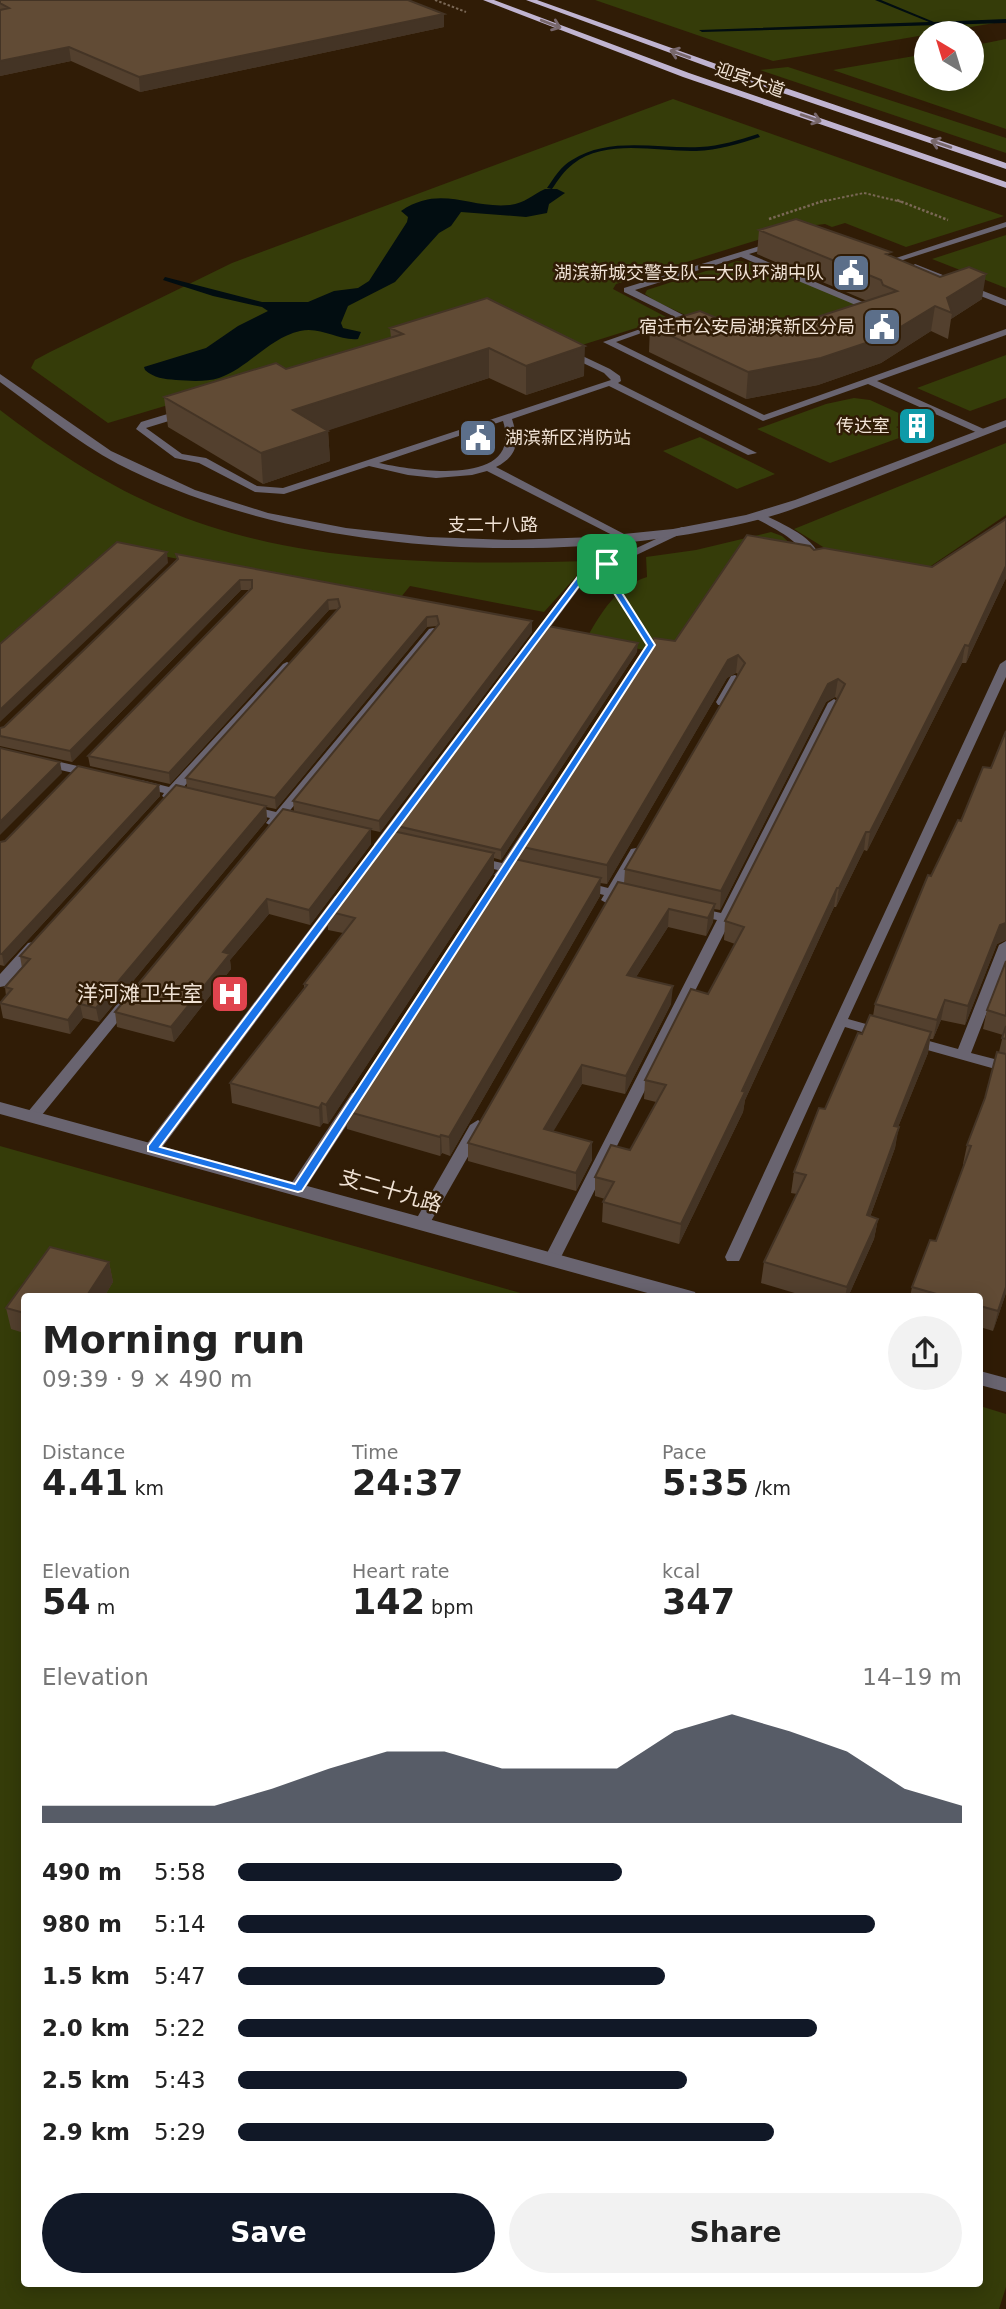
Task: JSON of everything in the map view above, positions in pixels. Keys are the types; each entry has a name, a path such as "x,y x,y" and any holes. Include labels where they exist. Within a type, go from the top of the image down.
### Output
{"highway":[{"name":"迎宾大道","path":"487,0 686,75 1006,185"},
{"name":"迎宾大道","path":"530,0 747,78 1006,166"}],"street":[{"name":"支二十八路","path":"0,377 123,462 184,488 287,520 450,544 544,543 622,537 759,516 1006,423"},
{"name":"支二十九路","path":"0,1108 674,1293"},
{"path":"983,1379 1006,1385"}],"lane":[{"path":"897,259 1006,224"},
{"path":"696,323 626,290 781,242"},
{"path":"741,254 874,310 876,314 871,317"},
{"path":"884,254 1006,303"},
{"path":"496,317 607,371 617,381 507,417 284,491 255,489 202,460 179,456 141,429 144,424 496,317"},
{"path":"683,317 608,342 763,418 1006,332"},
{"path":"869,382 983,432"},
{"path":"610,383 752,453"},
{"path":"368,463 424,474 490,468 512,450 515,440 507,417"},
{"path":"490,468 622,537"},
{"path":"759,516 802,541 815,556 816,562"},
{"path":"368,863 582,577 686,529"},
{"path":"261,838 433,631"},
{"path":"167,797 299,654"},
{"path":"733,1257 1006,664"},
{"path":"715,714 736,679"},
{"path":"552,1259 834,703"},
{"path":"0,752 118,779 167,797 198,798"},
{"path":"239,807 305,822"},
{"path":"491,891 536,821"},
{"path":"599,916 647,833"},
{"path":"466,859 532,874"},
{"path":"572,883 650,901"},
{"path":"152,1149 351,885"},
{"path":"675,907 725,918"},
{"path":"0,983 45,933"},
{"path":"963,1055 1006,945"},
{"path":"32,1117 137,988"},
{"path":"840,1021 1006,1067"},
{"path":"298,1188 364,1086"},
{"path":"422,1223 483,1117"}],"path":[{"path":"607,564 613,585 651,645"}],"green space":[{"path":"595,0 1006,0 1006,21 984,25 984,21 914,21 914,37 773,61"},
{"path":"1006,39 1006,129 833,70 914,56 914,91 984,91 984,43"},
{"path":"788,67 1006,138 1006,153 760,70"},
{"path":"673,99 1004,216 906,247 845,223 832,227 825,224 799,227 616,284 613,289 668,318 582,345 499,306 108,423 31,368 35,360 50,352 232,263"},
{"path":"1006,235 1006,288 932,259"},
{"path":"737,261 755,263 864,307 750,345 645,294 647,290"},
{"path":"1006,355 1006,398 970,411 917,388"},
{"path":"854,398 870,400 914,420 896,427 910,434 830,463 757,429 826,404"},
{"path":"0,410 74,462 134,496 206,525 259,540 313,551 424,561 590,561 544,612 410,586 397,602 112,546 0,645"},
{"path":"700,437 775,474 737,489 663,451"},
{"path":"1006,443 1006,515 928,568 828,550 794,529"},
{"path":"771,532 782,536 795,548 671,655 586,639 610,602 626,587 647,577 646,557 696,550"},
{"path":"0,1146 521,1293 21,1293 21,2287 983,2287 983,1407 1006,1414 1006,2287 999,2309 0,2309"}],"shaded area":[{"path":"545,189 557,189 565,193 549,204 547,213 526,217 461,212 451,226 439,233 395,282 348,306 341,323 343,328 361,332 358,339 315,330 300,331 278,340 230,373 209,380 163,379 145,370 144,367 206,348 238,326 268,311 262,307 213,296 163,280 165,277 262,302 308,302 334,291 358,288 369,281 407,222 408,217 401,211 415,203 442,198 510,205 524,201"}],"building":[{"path":"0,0 408,0 444,14 139,77 69,47 0,61 0,10 9,8 0,3"},
{"path":"796,219 891,252 886,254 940,277 969,267 986,274 947,298 952,313 935,306 884,337 821,358 748,372 650,326 700,311 759,336 897,291 883,285 881,280 759,230"},
{"path":"487,298 585,346 526,366 489,348 293,410 328,431 261,453 164,397 276,363 286,369 403,334 390,328"},
{"path":"1006,519 1006,566 969,646 965,645 870,832 866,832 837,888 742,1091 745,1092 681,1224 603,1202 614,1182 595,1177 611,1145 630,1150 666,1085 645,1080 691,989 708,994 744,927 725,921 845,684 838,679 828,684 721,891 625,869 745,663 738,655 728,660 607,865 518,846 654,638 675,641 747,535 810,546 814,550 824,548 932,567"},
{"path":"117,542 167,552 0,710 0,644"},
{"path":"176,554 532,621 379,821 293,801 439,624 437,616 427,617 275,798 186,778 340,607 338,599 328,600 169,773 88,756 252,588 252,580 240,580 70,751 0,736 0,728 178,559"},
{"path":"548,626 638,643 501,850 397,826"},
{"path":"1006,731 1006,923 1000,925 968,1006 945,1000 937,1020 875,1004 928,875 931,876 958,820 961,821 983,767 991,768"},
{"path":"0,748 60,762 0,822"},
{"path":"78,766 159,785 0,954 0,842 5,841"},
{"path":"176,785 266,806 96,1008 80,1004 68,1020 0,1003 12,989 5,987 30,959 20,956"},
{"path":"283,809 371,829 309,910 267,899 223,952 230,954 171,1027 115,1012"},
{"path":"388,830 494,853 326,1105 322,1103 319,1108 230,1083 307,985 304,984 355,918 327,911"},
{"path":"510,858 601,878 449,1137 440,1137 345,1111"},
{"path":"618,882 715,904 708,918 669,909 627,975 673,986 626,1076 582,1065 544,1129 592,1142 576,1173 468,1143"},
{"path":"1006,961 1006,1016 987,1010"},
{"path":"870,1015 931,1032 894,1126 899,1127 867,1215 878,1219 847,1287 764,1262 806,1175 794,1172 819,1108 825,1109 858,1033 862,1034"},
{"path":"997,1052 1006,1054 1006,1287 998,1311 983,1307 983,1293 933,1293 912,1287 930,1240 936,1241 971,1146 967,1145 985,1098"},
{"path":"50,1247 109,1262 89,1293 21,1293 21,1312 6,1308"}],"waterway":[{"path":"877,0 932,21"},
{"path":"702,30 1006,21"},
{"path":"550,188 564,169 575,160 604,150 636,147 707,148 758,136"}],"place":[{"name":"湖滨新城交警支队二大队环湖中队","path":"851,273"},
{"name":"宿迁市公安局湖滨新区分局","path":"882,327"},
{"name":"传达室","path":"917,426"},
{"name":"湖滨新区消防站","path":"478,438"},
{"name":"洋河滩卫生室","path":"230,994"}],"route":[{"path":"607,564 613,585 651,645 298,1188 152,1149 582,577 607,564"}]}
